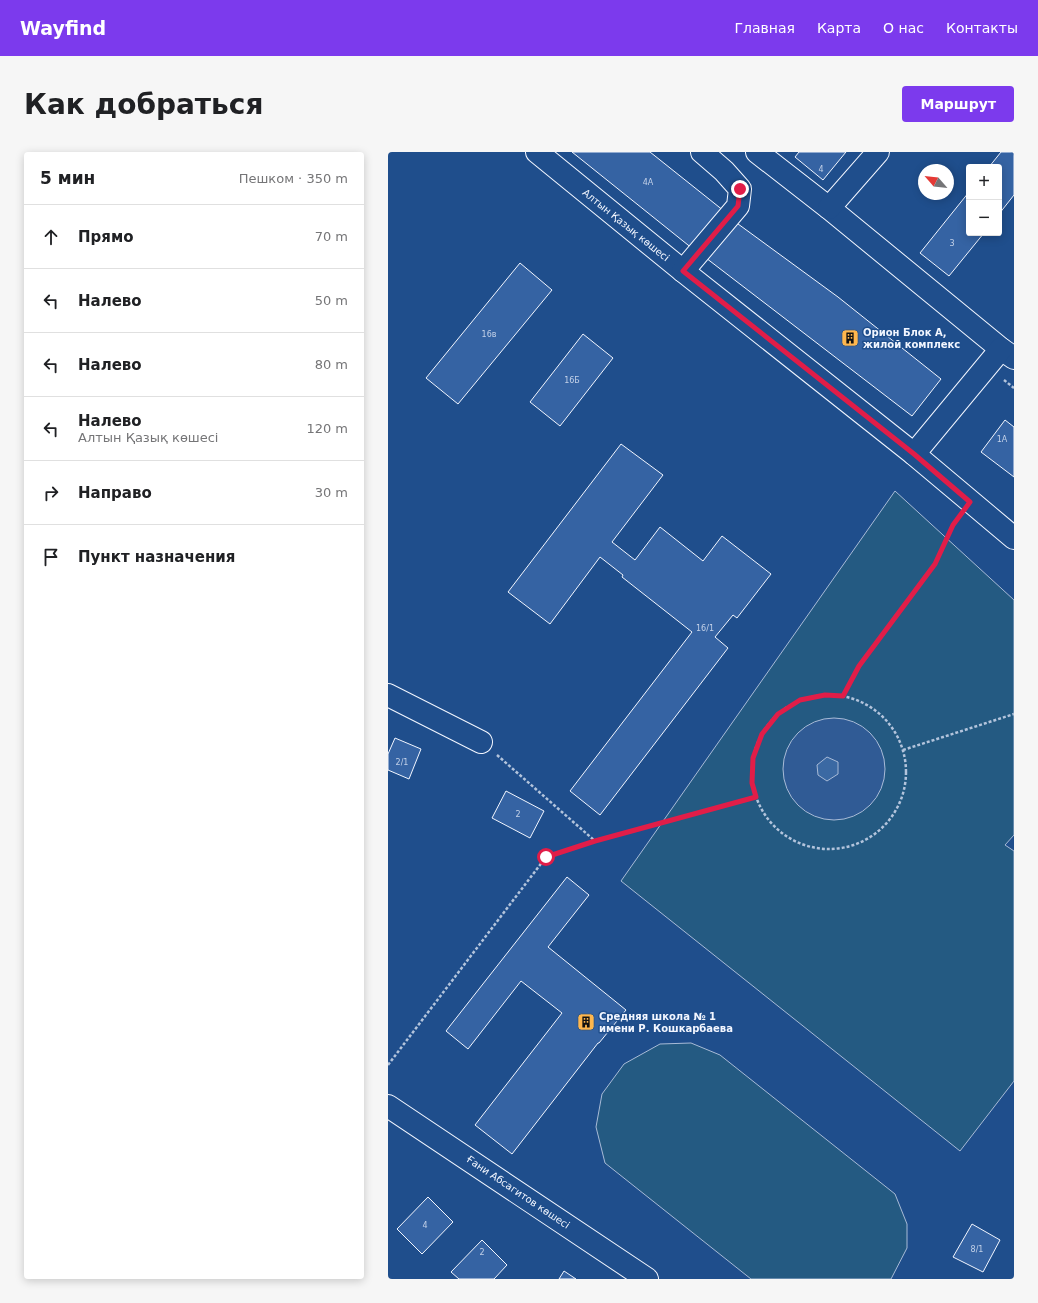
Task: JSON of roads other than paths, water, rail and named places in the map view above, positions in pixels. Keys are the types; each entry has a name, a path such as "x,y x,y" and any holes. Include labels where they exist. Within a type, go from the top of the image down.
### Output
{"street":[{"name":"Алтын Қазық көшесі","path":"537,152 683,271 914,454 1014,538"},
{"path":"683,271 738,206 740,189 724,171 702,152"},
{"path":"757,152 1007,354 914,454"},
{"path":"828,208 878,152"},
{"path":"388,695 481,742"},
{"name":"Ғани Абсагитов көшесі","path":"388,1106 647,1279"}],"place":[{"name":"Орион Блок А, жилой комплекс","path":"850,338"},
{"name":"Средняя школа № 1 имени Р. Кошкарбаева","path":"586,1022"}]}
